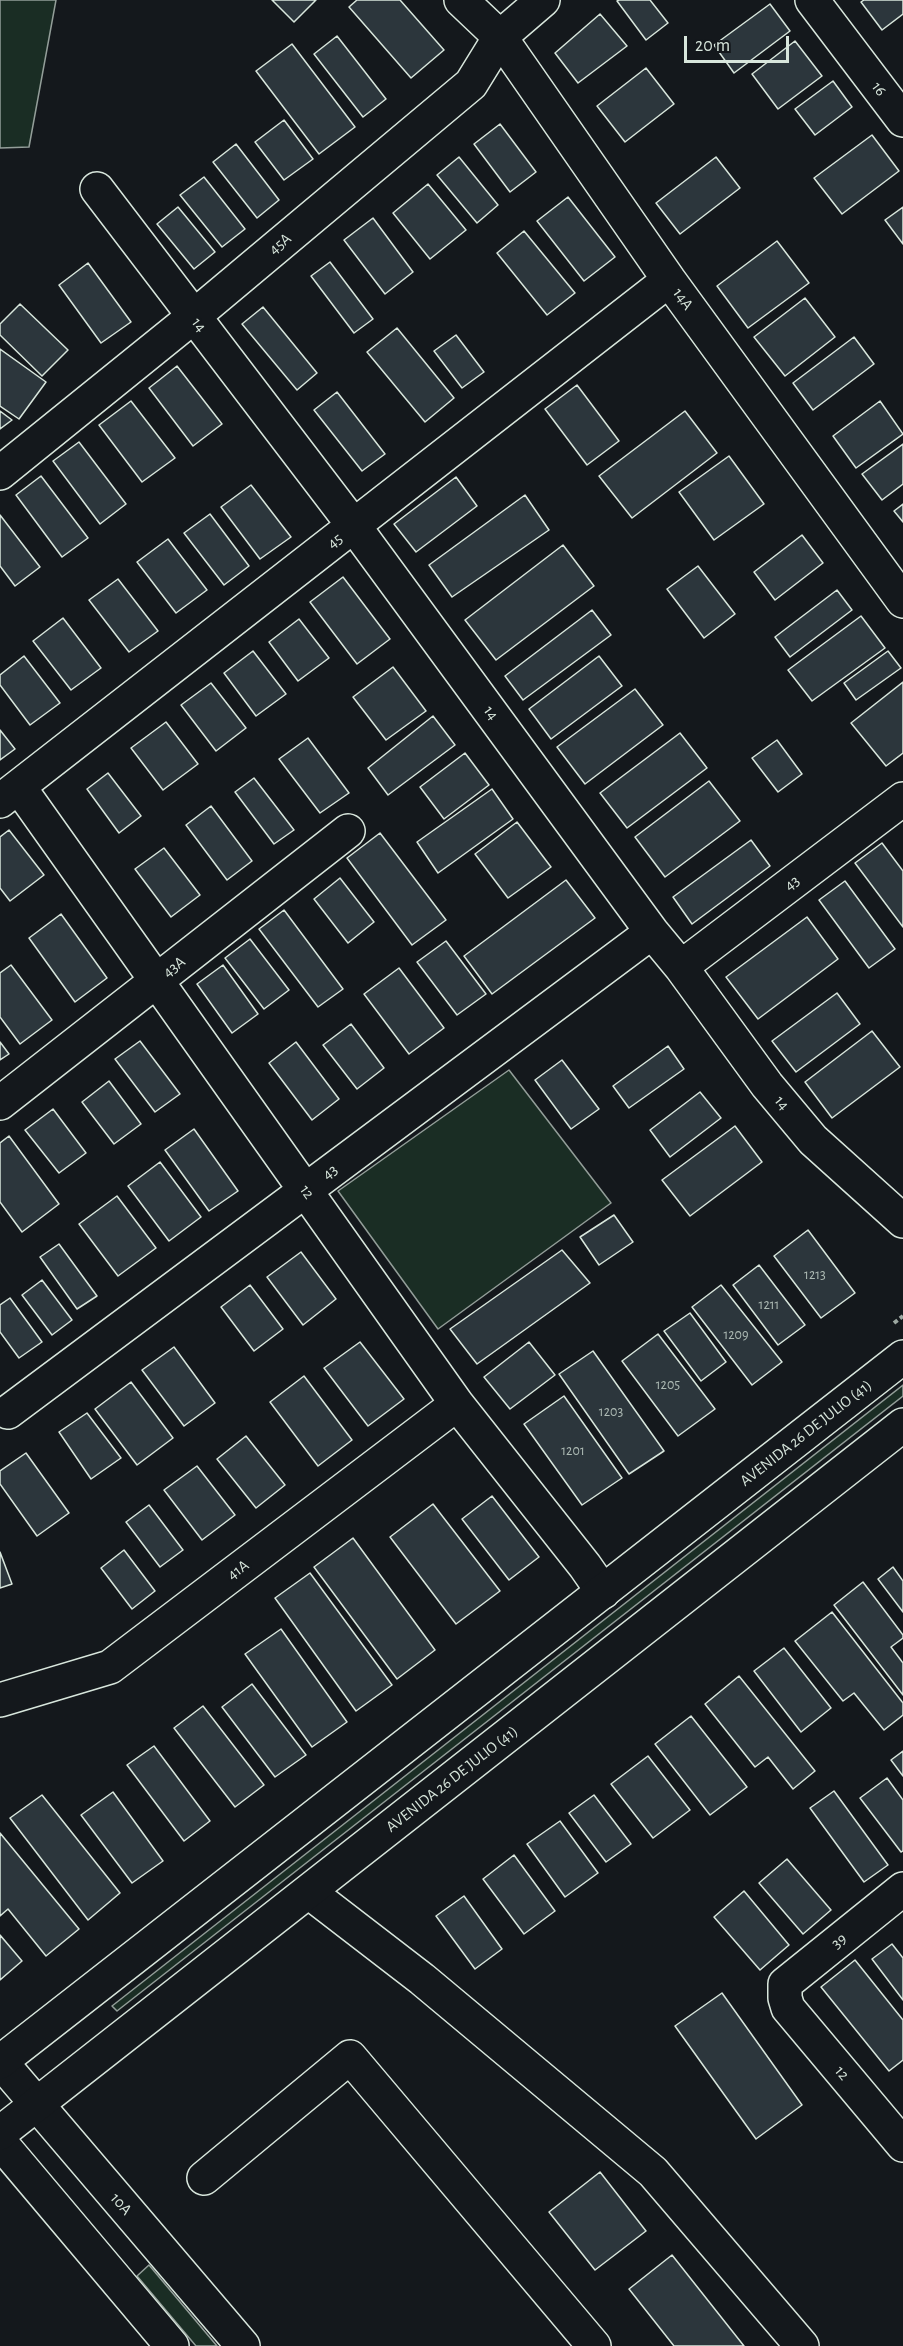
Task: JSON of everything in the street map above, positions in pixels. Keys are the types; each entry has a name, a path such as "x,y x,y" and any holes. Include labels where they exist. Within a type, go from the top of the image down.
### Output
{"street":[{"name":"14A","path":"461,0 500,37 669,280 903,601"},
{"name":"45A","path":"0,473 193,317 471,84 500,37 543,0"},
{"name":"16","path":"812,0 903,120"},
{"name":"14","path":"97,189 354,526 767,1085 813,1140 903,1221"},
{"name":"45","path":"9,794 669,280"},
{"name":"12","path":"9,794 157,980 457,1404 603,1592"},
{"name":"43","path":"681,967 903,798"},
{"name":"43A","path":"0,1103 348,831"},
{"name":"43","path":"8,1412 652,932"},
{"name":"AVENIDA 26 DE JULIO (41)","path":"0,2062 903,1357"},
{"name":"41A","path":"0,1700 110,1667 457,1404"},
{"name":"AVENIDA 26 DE JULIO (41)","path":"0,2133 903,1425"},
{"name":"39","path":"785,1998 785,1984 903,1890"},
{"path":"309,1892 422,1979 653,2172 802,2346"},
{"name":"12","path":"785,1998 788,2008 903,2145"},
{"path":"204,2178 350,2057 594,2346"},
{"name":"10A","path":"0,2062 243,2346"},
{"path":"0,2142 172,2346"}],"green space":[{"path":"0,0 56,0 29,147 0,148"},
{"path":"509,1070 611,1203 438,1329 338,1191"},
{"path":"903,1385 903,1396 117,2011 112,2006"},
{"path":"149,2265 217,2346 196,2346 137,2276"}],"building":[{"path":"272,0 316,0 294,22"},
{"path":"357,0 400,0 444,50 411,78 349,7"},
{"path":"650,0 668,23 646,40 617,1"},
{"path":"864,0 903,0 903,14 882,30 861,2"},
{"path":"770,4 790,31 734,73 714,45"},
{"path":"600,14 627,46 578,83 555,53"},
{"path":"337,36 386,99 363,117 314,54"},
{"path":"795,41 822,76 778,109 752,74"},
{"path":"292,44 355,127 319,154 256,71"},
{"path":"646,68 674,104 625,142 597,106"},
{"path":"833,81 852,107 815,135 795,109"},
{"path":"284,120 313,159 284,180 255,142"},
{"path":"500,124 536,172 510,192 474,144"},
{"path":"872,135 899,171 842,214 814,178"},
{"path":"236,144 279,200 257,218 213,162"},
{"path":"459,157 498,205 477,223 437,175"},
{"path":"716,157 740,188 680,234 656,203"},
{"path":"204,177 245,229 222,247 180,195"},
{"path":"428,184 466,230 430,259 393,213"},
{"path":"568,197 615,257 584,281 537,221"},
{"path":"178,207 215,252 194,269 157,224"},
{"path":"903,207 903,244 885,220"},
{"path":"373,218 413,272 385,294 344,240"},
{"path":"524,231 575,293 547,315 497,253"},
{"path":"777,241 809,283 748,328 717,286"},
{"path":"330,262 373,319 354,333 311,276"},
{"path":"88,263 131,322 101,343 59,285"},
{"path":"805,298 835,337 785,376 754,337"},
{"path":"20,304 68,350 42,376 0,335 0,324"},
{"path":"263,307 317,373 297,390 242,324"},
{"path":"397,328 454,398 425,422 367,352"},
{"path":"456,335 484,372 462,388 434,351"},
{"path":"854,337 874,364 813,410 793,383"},
{"path":"0,349 46,382 19,419 0,406"},
{"path":"177,366 222,424 193,446 149,388"},
{"path":"577,385 619,441 587,465 545,409"},
{"path":"337,392 385,454 362,471 314,410"},
{"path":"131,401 175,458 142,482 99,425"},
{"path":"880,401 903,434 856,468 833,436"},
{"path":"0,411 12,420 0,429"},
{"path":"685,411 717,453 632,518 599,476"},
{"path":"79,442 126,504 100,524 53,461"},
{"path":"903,444 903,484 882,500 862,474"},
{"path":"729,456 764,504 714,540 679,492"},
{"path":"41,476 88,538 62,557 16,495"},
{"path":"456,477 477,506 416,552 394,524"},
{"path":"251,485 291,537 260,559 221,507"},
{"path":"525,495 549,530 452,597 429,565"},
{"path":"903,504 903,522 894,511"},
{"path":"210,514 249,566 224,585 184,533"},
{"path":"0,515 40,567 15,586 0,566"},
{"path":"802,535 823,563 775,600 754,572"},
{"path":"168,539 207,590 176,613 137,562"},
{"path":"563,545 594,586 496,660 465,620"},
{"path":"698,566 735,614 704,638 667,589"},
{"path":"343,577 390,639 357,664 310,602"},
{"path":"118,579 158,631 129,652 89,600"},
{"path":"837,590 852,610 790,657 775,637"},
{"path":"592,610 611,635 523,700 505,676"},
{"path":"861,616 885,648 812,701 788,670"},
{"path":"63,618 101,668 71,690 33,641"},
{"path":"299,619 329,658 298,681 269,642"},
{"path":"253,651 286,694 256,716 224,673"},
{"path":"888,651 901,668 856,700 844,683"},
{"path":"24,656 60,703 30,725 0,685 0,675"},
{"path":"599,656 622,686 551,739 529,709"},
{"path":"393,667 426,711 386,740 353,697"},
{"path":"903,682 903,753 886,766 851,723"},
{"path":"211,683 246,728 216,751 181,705"},
{"path":"635,689 663,725 585,784 557,747"},
{"path":"433,716 455,745 388,795 368,768"},
{"path":"166,722 198,764 163,790 131,748"},
{"path":"0,730 15,749 0,760"},
{"path":"680,733 707,768 627,828 600,793"},
{"path":"308,738 349,793 320,813 279,759"},
{"path":"777,740 802,774 778,792 752,758"},
{"path":"465,753 489,785 444,819 420,787"},
{"path":"108,773 141,816 119,833 87,789"},
{"path":"254,778 294,830 274,844 235,792"},
{"path":"709,781 740,821 665,877 635,837"},
{"path":"492,789 513,819 438,873 417,842"},
{"path":"211,806 252,861 227,880 186,825"},
{"path":"517,822 551,867 508,898 475,854"},
{"path":"9,830 44,875 10,901 0,888 0,837"},
{"path":"380,833 446,920 412,945 347,858"},
{"path":"751,840 770,866 692,924 673,897"},
{"path":"882,843 903,871 903,927 855,863"},
{"path":"164,848 200,895 171,917 135,869"},
{"path":"340,878 374,922 348,943 314,899"},
{"path":"566,880 595,918 492,994 464,956"},
{"path":"845,881 895,949 869,968 819,900"},
{"path":"284,910 343,989 318,1007 259,929"},
{"path":"61,914 107,978 75,1002 29,938"},
{"path":"807,917 838,959 758,1019 726,977"},
{"path":"250,939 289,990 264,1009 225,958"},
{"path":"446,941 486,994 457,1015 417,962"},
{"path":"11,965 52,1020 20,1044 0,1017 0,973"},
{"path":"223,965 258,1014 232,1033 197,984"},
{"path":"399,968 444,1028 409,1054 364,994"},
{"path":"837,993 860,1024 796,1072 772,1041"},
{"path":"351,1024 384,1068 357,1089 323,1045"},
{"path":"872,1031 900,1067 832,1118 805,1082"},
{"path":"140,1041 180,1094 155,1112 115,1059"},
{"path":"0,1042 9,1054 0,1060"},
{"path":"296,1042 339,1099 312,1120 269,1063"},
{"path":"668,1046 684,1069 629,1108 613,1086"},
{"path":"562,1060 599,1109 571,1129 535,1080"},
{"path":"109,1081 141,1124 114,1144 82,1102"},
{"path":"700,1092 721,1118 670,1157 650,1130"},
{"path":"53,1109 86,1153 59,1173 25,1130"},
{"path":"735,1126 762,1162 690,1216 662,1180"},
{"path":"194,1129 238,1191 209,1211 165,1150"},
{"path":"9,1136 59,1204 22,1232 0,1202 0,1143"},
{"path":"160,1162 201,1217 169,1241 128,1186"},
{"path":"117,1196 156,1248 118,1276 79,1224"},
{"path":"614,1215 633,1242 599,1265 580,1237"},
{"path":"808,1230 855,1293 821,1318 774,1256"},
{"path":"59,1244 97,1296 77,1309 40,1257"},
{"path":"562,1250 590,1283 477,1364 450,1329"},
{"path":"301,1252 336,1299 303,1325 267,1277"},
{"path":"759,1265 805,1325 778,1345 733,1285"},
{"path":"42,1280 72,1320 52,1335 22,1295"},
{"path":"250,1285 283,1329 254,1351 221,1307"},
{"path":"721,1285 782,1362 752,1385 692,1307"},
{"path":"10,1298 42,1342 19,1358 0,1332 0,1305"},
{"path":"690,1313 726,1362 701,1381 664,1331"},
{"path":"658,1334 715,1409 678,1436 622,1361"},
{"path":"360,1342 404,1399 368,1426 324,1368"},
{"path":"529,1342 555,1375 510,1409 484,1377"},
{"path":"174,1347 215,1403 184,1426 142,1370"},
{"path":"593,1351 664,1451 629,1474 559,1374"},
{"path":"304,1376 352,1440 318,1466 270,1402"},
{"path":"131,1382 173,1438 137,1465 95,1409"},
{"path":"564,1396 622,1478 582,1505 524,1424"},
{"path":"87,1413 121,1458 91,1479 59,1432"},
{"path":"246,1436 285,1485 256,1508 217,1459"},
{"path":"26,1453 69,1513 37,1536 0,1484 0,1471"},
{"path":"197,1466 235,1515 202,1540 164,1490"},
{"path":"492,1496 539,1557 509,1580 462,1519"},
{"path":"433,1504 500,1591 456,1624 390,1537"},
{"path":"149,1505 183,1550 160,1567 126,1522"},
{"path":"353,1538 435,1650 397,1679 314,1567"},
{"path":"124,1550 155,1591 132,1609 101,1568"},
{"path":"0,1552 12,1584 0,1588"},
{"path":"893,1567 903,1581 903,1612 878,1579"},
{"path":"310,1573 392,1685 356,1711 275,1598"},
{"path":"863,1582 903,1635 903,1638 891,1647 903,1663 903,1695 834,1605"},
{"path":"832,1612 903,1703 903,1715 884,1730 854,1693 843,1701 795,1641"},
{"path":"281,1629 347,1722 312,1747 245,1654"},
{"path":"784,1648 831,1708 801,1732 754,1671"},
{"path":"739,1676 815,1771 793,1789 768,1757 755,1767 705,1704"},
{"path":"252,1684 306,1755 275,1777 222,1707"},
{"path":"203,1706 264,1785 235,1807 174,1728"},
{"path":"691,1716 747,1787 710,1815 655,1744"},
{"path":"154,1746 210,1821 184,1841 127,1765"},
{"path":"903,1751 903,1776 891,1760"},
{"path":"648,1756 690,1810 653,1838 611,1784"},
{"path":"887,1778 903,1800 903,1851 901,1852 860,1798"},
{"path":"834,1791 888,1865 864,1882 810,1808"},
{"path":"113,1792 163,1861 132,1883 81,1815"},
{"path":"42,1795 120,1893 88,1920 10,1818"},
{"path":"594,1795 631,1844 606,1862 569,1813"},
{"path":"560,1821 598,1873 565,1897 527,1844"},
{"path":"0,1833 79,1929 46,1956 8,1909 0,1916"},
{"path":"514,1855 555,1911 524,1934 483,1879"},
{"path":"787,1859 831,1910 803,1934 759,1883"},
{"path":"744,1891 789,1945 760,1970 714,1917"},
{"path":"464,1896 502,1949 475,1969 436,1916"},
{"path":"0,1935 22,1961 0,1980"},
{"path":"892,1944 903,1958 903,2000 872,1959"},
{"path":"855,1960 903,2020 903,2060 889,2071 821,1987"},
{"path":"722,1993 802,2105 756,2139 675,2026"},
{"path":"600,2172 646,2231 595,2270 549,2212"},
{"path":"672,2255 744,2346 674,2346 629,2289"}]}
